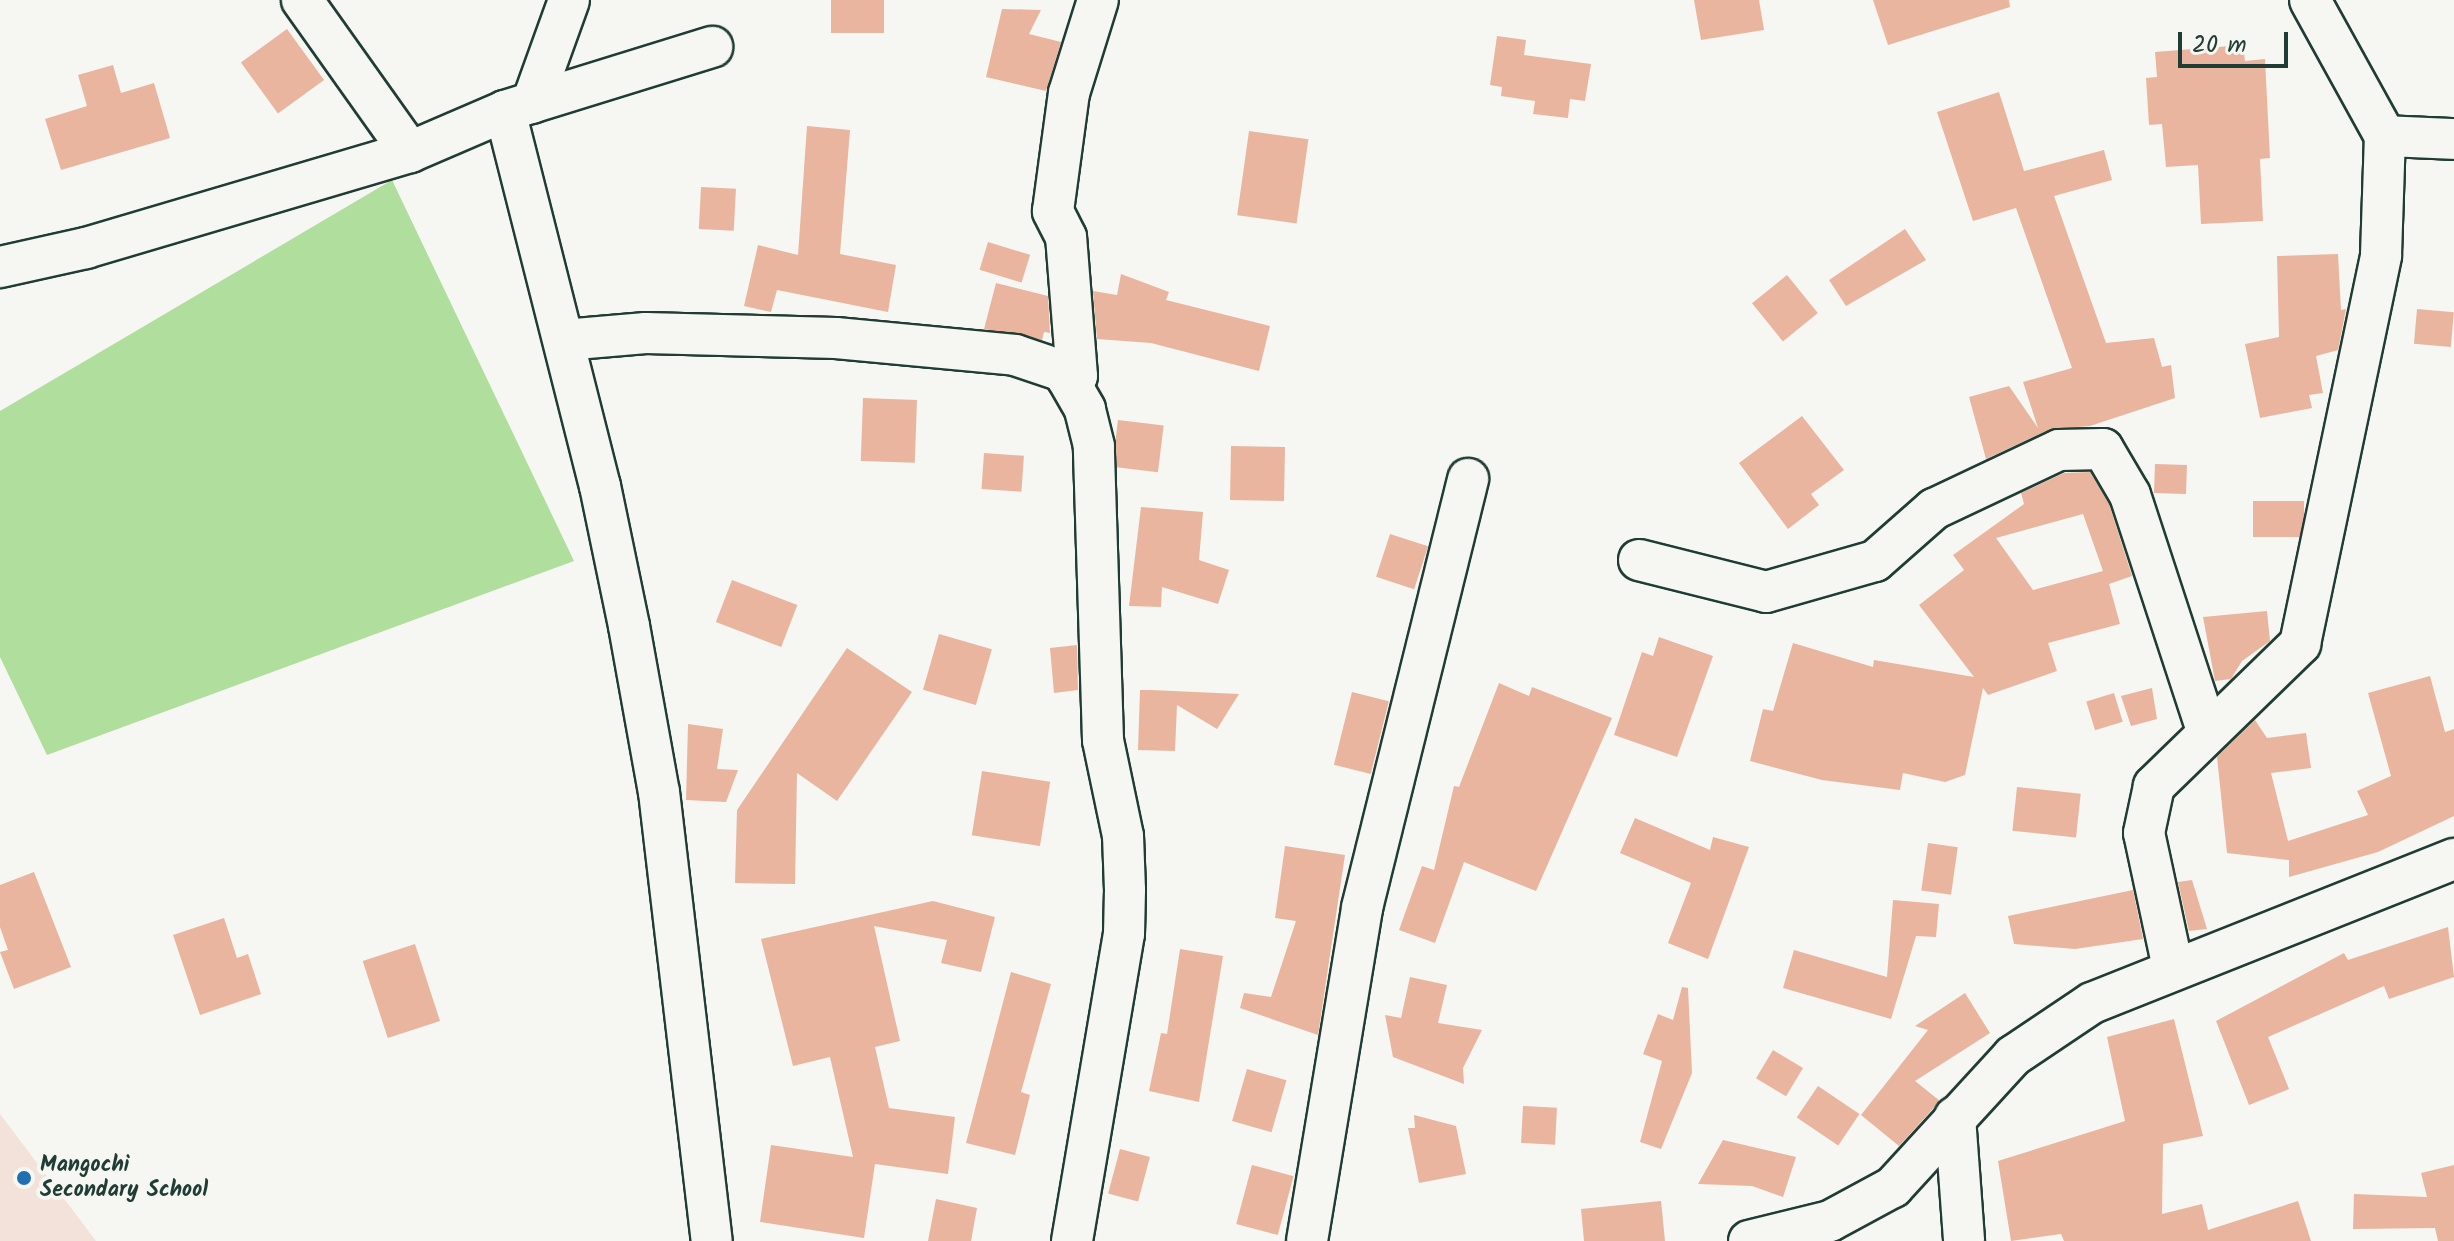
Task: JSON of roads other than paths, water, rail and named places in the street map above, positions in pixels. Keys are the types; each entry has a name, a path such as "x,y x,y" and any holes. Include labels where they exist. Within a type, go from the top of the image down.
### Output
{"street":[{"path":"302,0 410,152"},
{"path":"569,0 518,107 564,340 600,486 659,792 712,1241"},
{"path":"1077,376 1066,237 1053,211 1069,93 1098,0"},
{"path":"2173,968 2144,833 2154,786 2206,728 2300,644 2310,611 2381,255 2385,136 2310,0"},
{"path":"0,267 101,244 410,152 518,107 712,47"},
{"path":"2385,136 2454,139"},
{"path":"564,340 646,333 836,338 1015,355 1077,376"},
{"path":"1072,1241 1124,934 1125,890 1123,836 1103,740 1094,446 1085,409 1067,378 1077,376"},
{"path":"1639,560 1766,592 1875,561 1934,509 2059,450 2103,449 2145,536 2206,728"},
{"path":"1307,1241 1362,908 1468,479"},
{"path":"1749,1241 1813,1233 1893,1187 2013,1056 2092,1003 2173,968 2454,859"},
{"path":"1955,1117 1964,1241"}],"place":[{"name":"Mangochi Secondary School","path":"24,1178"}]}
